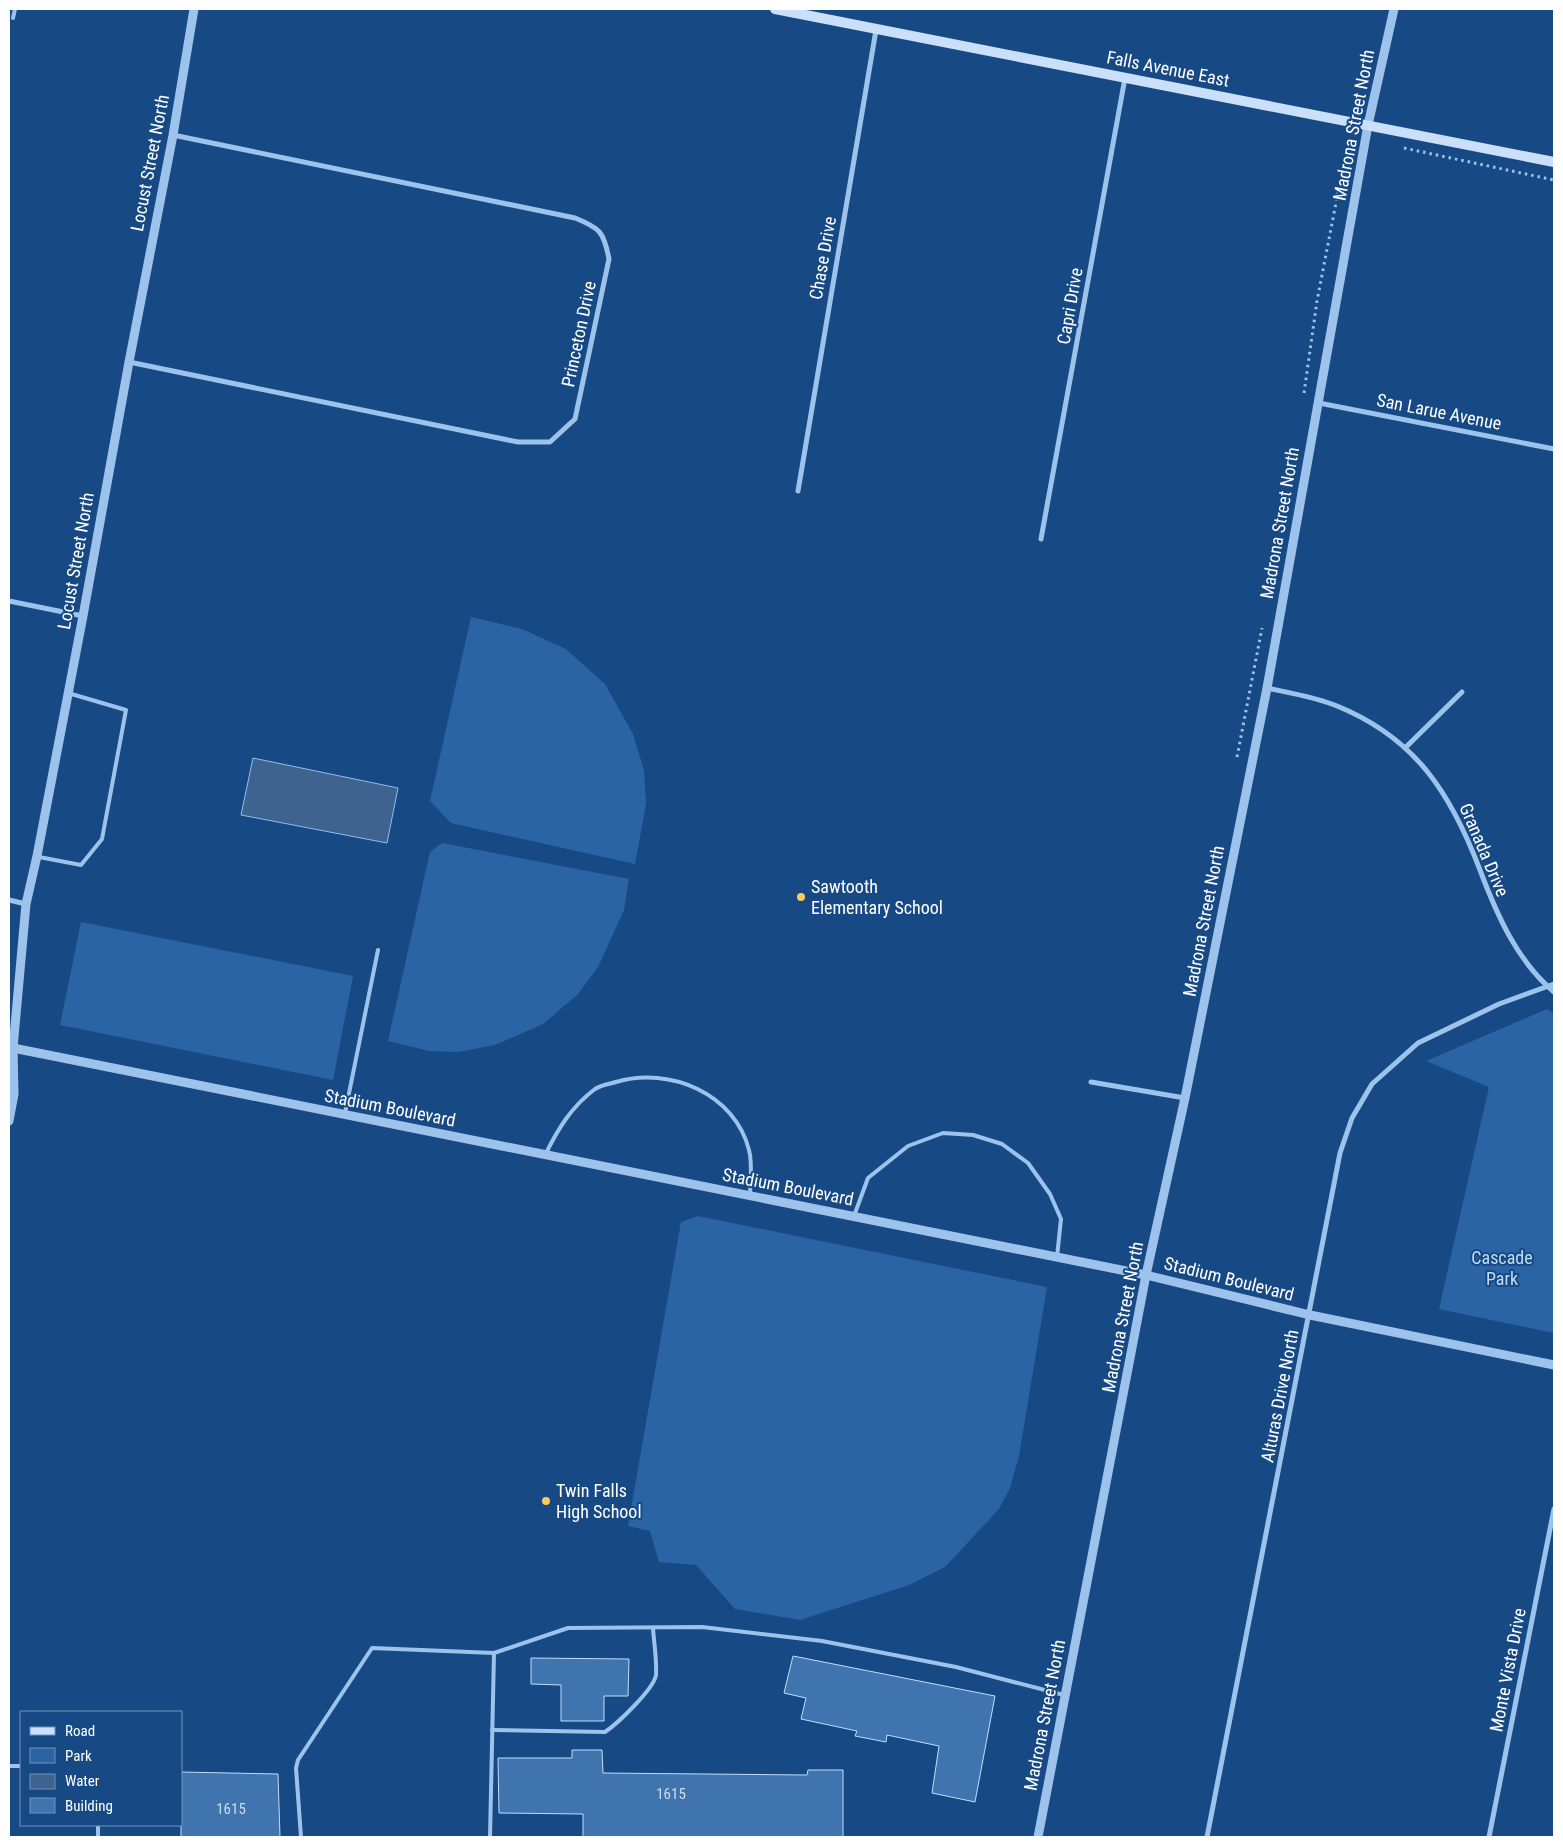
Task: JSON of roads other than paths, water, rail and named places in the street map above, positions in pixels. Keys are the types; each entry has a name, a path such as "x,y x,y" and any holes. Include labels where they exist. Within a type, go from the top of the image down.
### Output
{"main road":[{"name":"Falls Avenue East","path":"775,9 1554,162"}],"street":[{"name":"Locust Street North","path":"9,1121 14,1094 11,1050 26,904 83,616 173,135 194,9"},
{"name":"Madrona Street North","path":"1038,1837 1146,1275 1185,1098 1267,688 1368,124 1394,9"},
{"name":"Chase Drive","path":"798,492 876,30"},
{"name":"Capri Drive","path":"1041,540 1126,77"},
{"name":"Princeton Drive","path":"129,362 518,442 550,442 575,419 609,259 605,238 594,226 575,218 173,135"},
{"name":"San Larue Avenue","path":"1319,403 1554,449"},
{"path":"9,601 83,616"},
{"name":"Granada Drive","path":"1267,688 1336,705 1374,724 1406,747 1440,788 1464,828 1498,918 1514,944 1554,992"},
{"path":"1406,747 1462,692"},
{"path":"9,900 26,904"},
{"name":"Alturas Drive North","path":"1207,1837 1340,1153 1352,1118 1372,1084 1418,1043 1499,1004 1554,984"},
{"name":"Stadium Boulevard","path":"11,1050 1146,1275 1310,1315 1554,1365"},
{"path":"1091,1082 1185,1098"},
{"name":"Monte Vista Drive","path":"1489,1837 1554,1509"}],"lane":[{"path":"13,18 15,9"},
{"path":"37,856 81,865 102,839 104,830 126,710 68,693"},
{"path":"344,1115 378,950"},
{"path":"545,1155 564,1118 596,1088 635,1076 668,1077 708,1093 738,1123 750,1152 750,1196"},
{"path":"854,1217 868,1178 908,1146 943,1133 972,1135 1002,1144 1028,1163 1061,1218 1057,1257"},
{"path":"301,1837 296,1768 298,1760 372,1648 494,1652 568,1628 702,1627 822,1641 956,1667 1064,1696"},
{"path":"492,1730 605,1732 615,1726 650,1686 656,1676 653,1628"},
{"path":"490,1837 494,1652"}],"water":[{"path":"253,758 398,788 387,843 241,815"}],"place":[{"name":"Sawtooth Elementary School","path":"801,897"},
{"name":"Twin Falls High School","path":"546,1501"}],"park label":[{"name":"Cascade Park","path":"1502,1268"}]}
